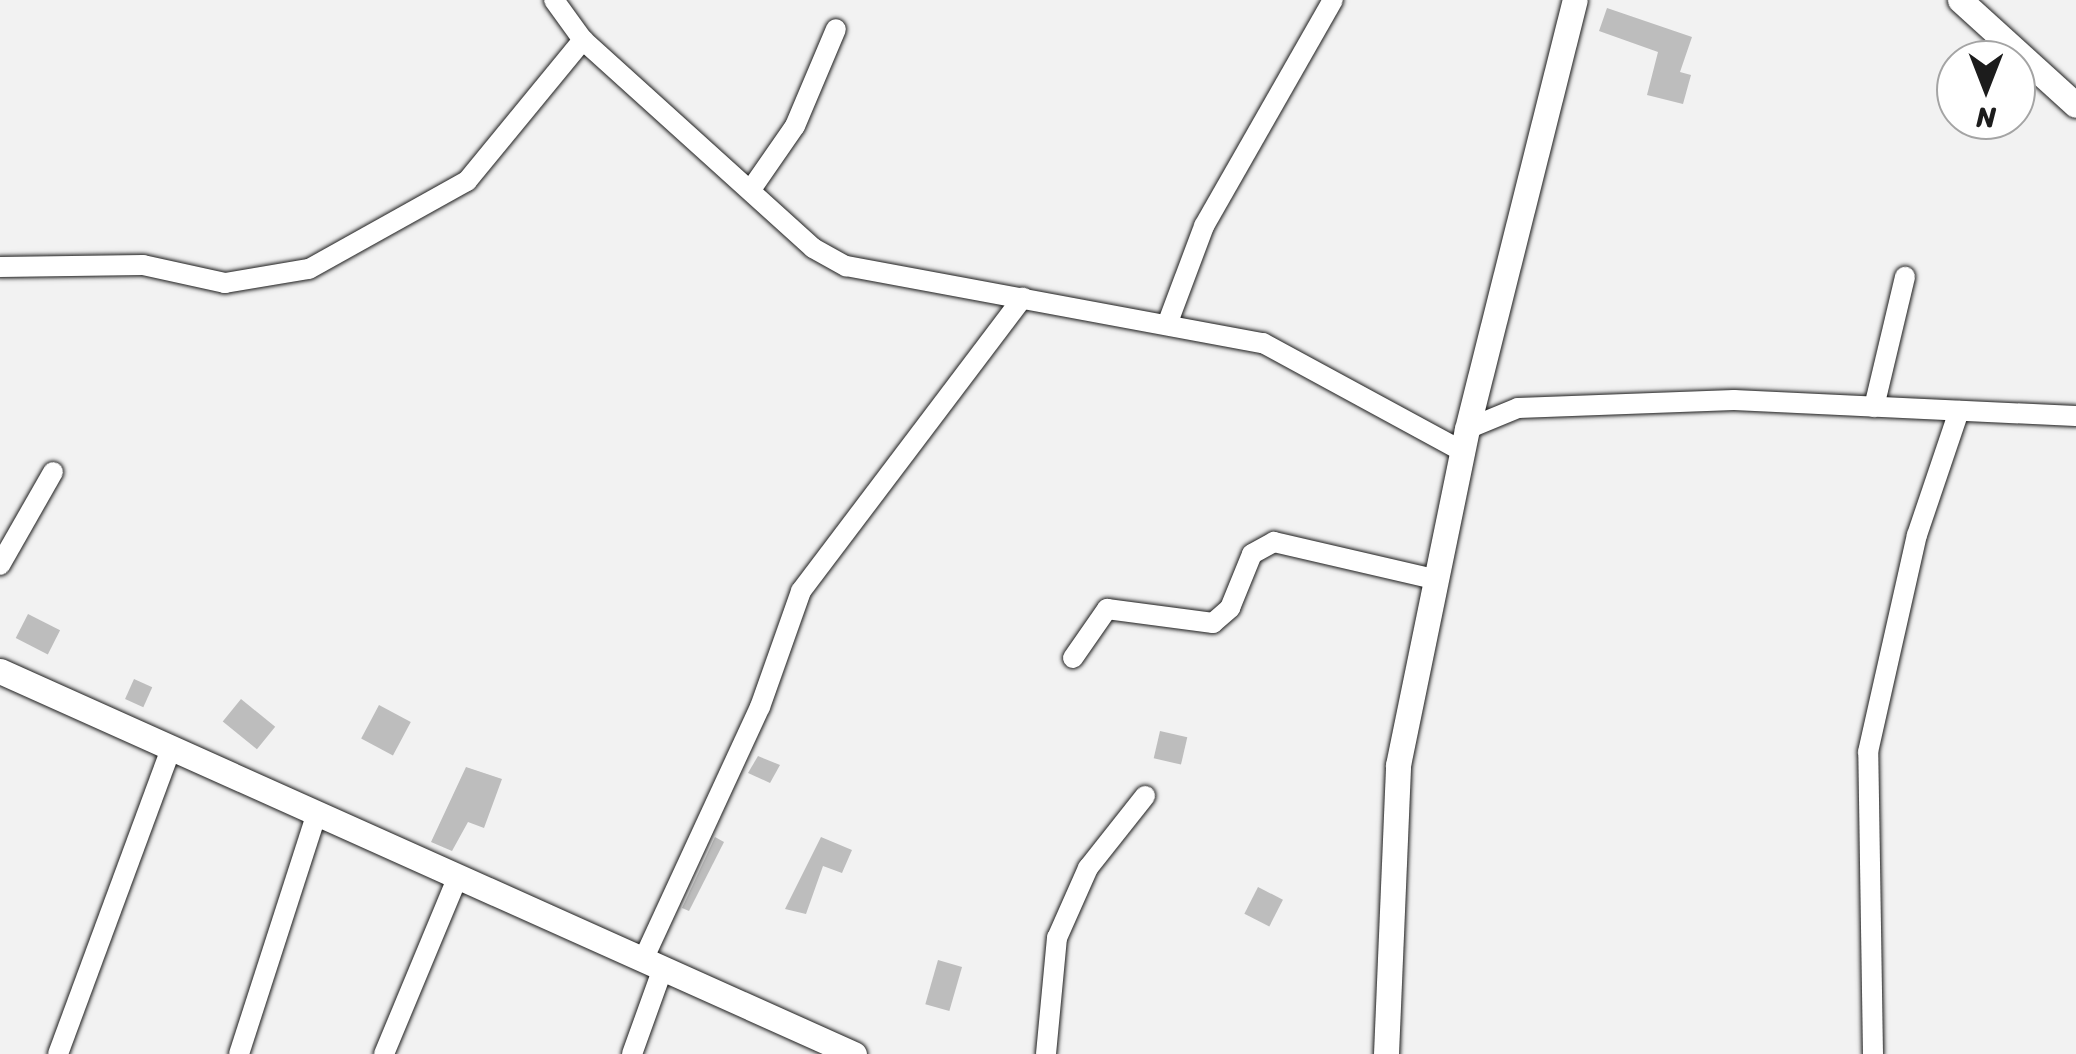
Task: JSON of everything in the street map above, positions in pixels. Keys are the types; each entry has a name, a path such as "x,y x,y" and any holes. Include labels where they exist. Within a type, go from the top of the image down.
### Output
{"main road":[{"path":"1386,1054 1398,764 1464,440 1575,0"},
{"path":"1960,0 2076,104"},
{"path":"0,671 854,1054"}],"street":[{"path":"554,0 583,40 752,188 813,248 846,266 1168,322 1297,354 1464,440 1518,408 1734,400 2076,416"},
{"path":"1168,322 1204,226 1333,0"},
{"path":"752,188 795,126 836,30"},
{"path":"0,267 143,264 226,283 308,269 468,181 583,40"},
{"path":"1874,407 1905,278"},
{"path":"632,1054 674,878 760,707 800,591 1023,297"},
{"path":"1873,1054 1868,752 1917,536 1960,412"},
{"path":"0,565 53,472"},
{"path":"1073,658 1107,609 1213,624 1230,608 1252,554 1274,542 1434,578"},
{"path":"58,1054 171,748"},
{"path":"1046,1054 1057,938 1088,868 1145,796"},
{"path":"239,1054 317,813"},
{"path":"384,1054 458,876"}],"building":[{"path":"1607,8 1692,37 1680,72 1691,75 1683,104 1647,95 1658,52 1599,31"},
{"path":"28,614 60,630 48,654 16,638"},
{"path":"134,679 152,687 143,707 125,699"},
{"path":"241,699 275,727 257,749 223,722"},
{"path":"379,705 411,722 393,755 361,739"},
{"path":"1160,731 1187,737 1181,765 1154,758"},
{"path":"758,756 780,765 770,783 748,773"},
{"path":"466,767 502,779 484,828 468,822 452,851 431,842"},
{"path":"715,837 724,842 689,911 682,908"},
{"path":"821,837 852,850 842,873 823,866 806,914 785,909"},
{"path":"1258,887 1283,900 1269,926 1244,914"},
{"path":"938,960 962,967 949,1011 925,1004"}]}
